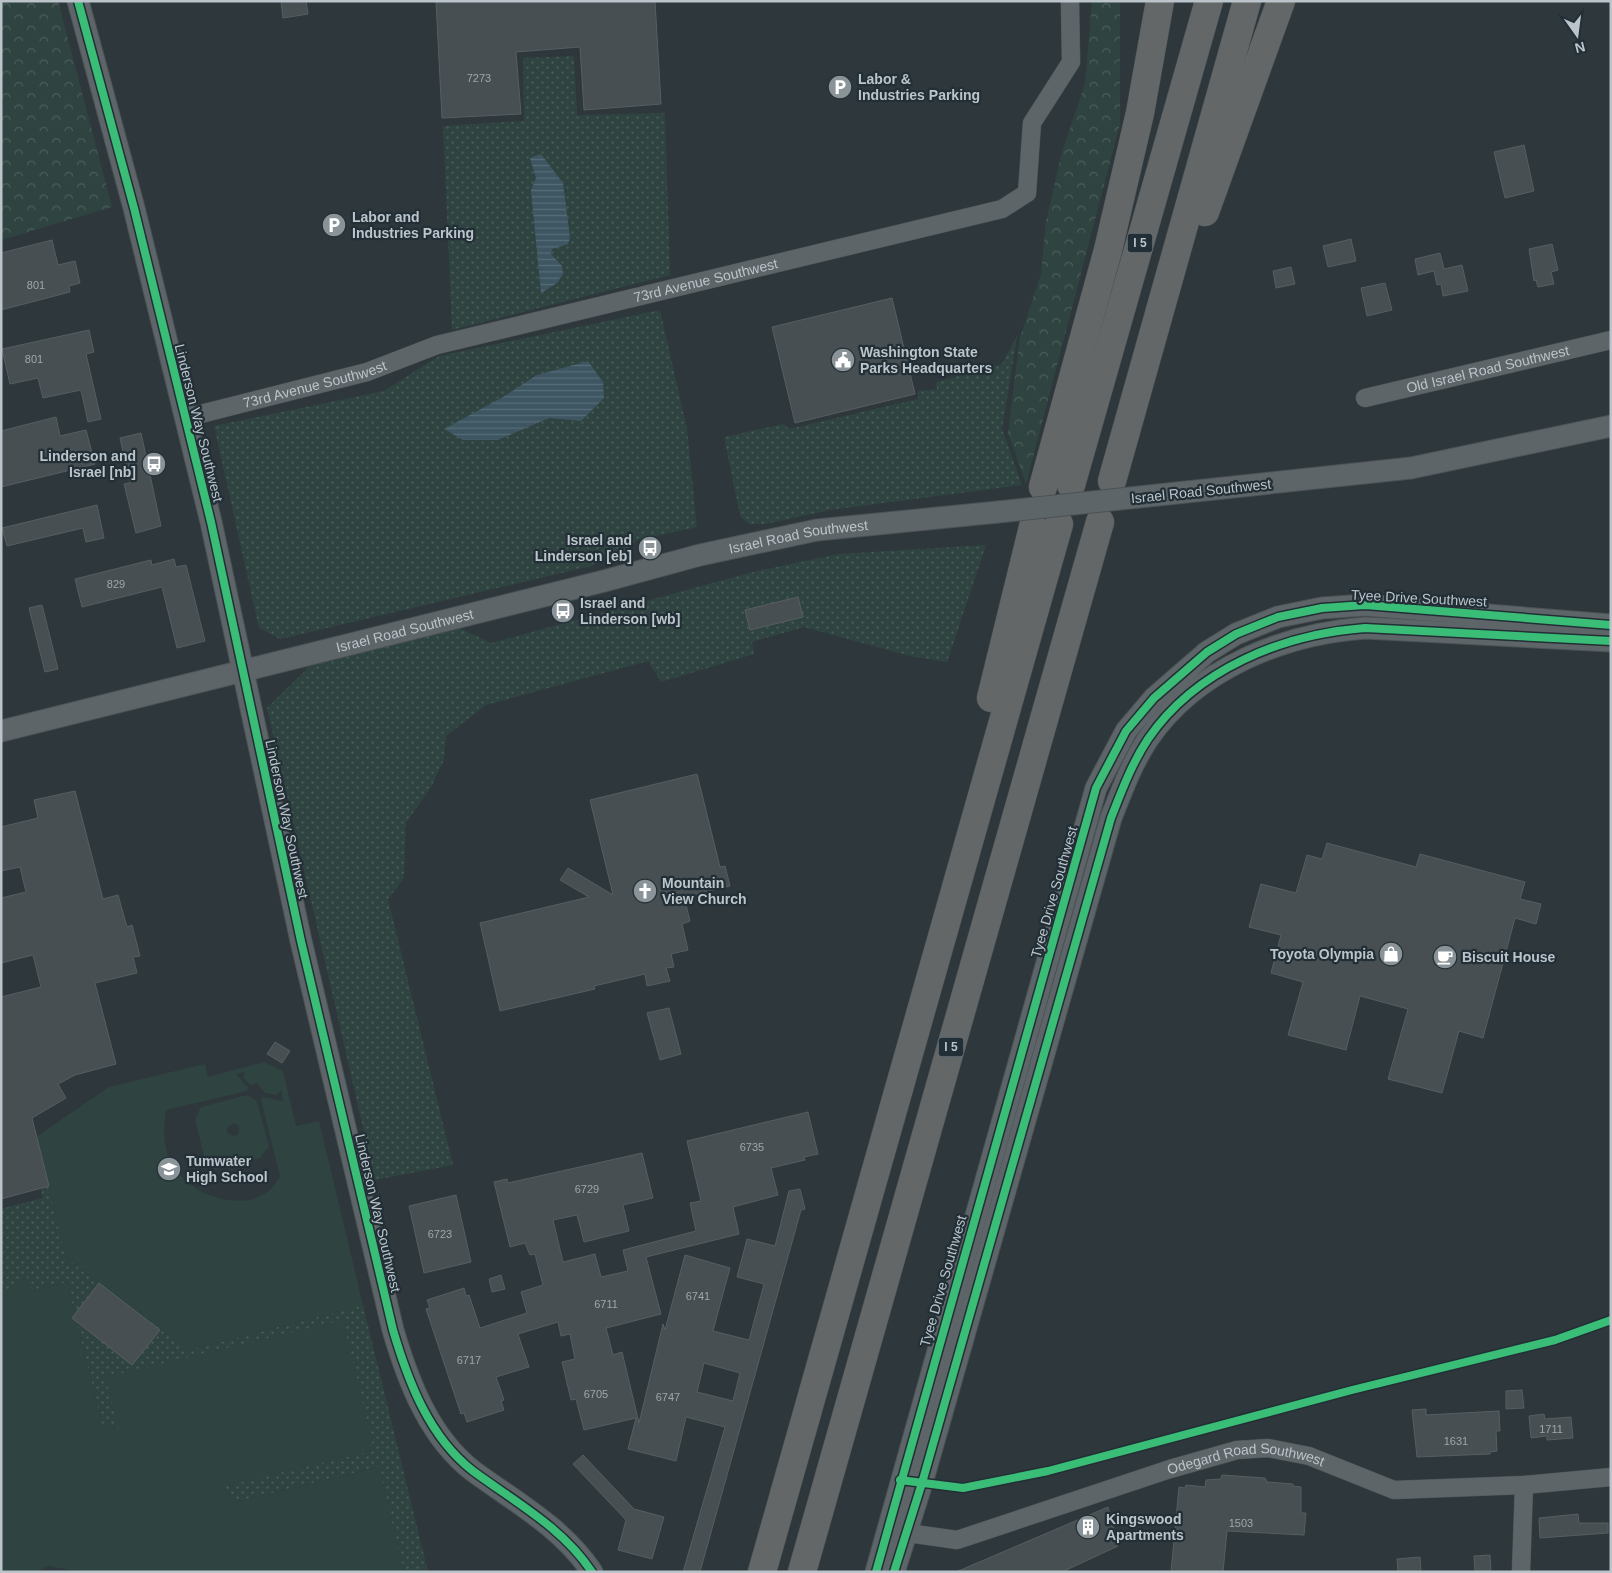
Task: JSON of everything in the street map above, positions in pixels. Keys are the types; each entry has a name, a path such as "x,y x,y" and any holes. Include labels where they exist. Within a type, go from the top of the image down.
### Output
{"highway":[{"path":"1043,487 1108,250 1140,113 1160,1"},
{"name":"I 5","path":"1071,485 1209,1"},
{"path":"1112,481 1248,1"},
{"path":"1122,444 1281,1"},
{"name":"I 5","path":"802,1572 1100,522"},
{"path":"762,1572 908,1053 919,987 937,903 1046,526"}],"street":[{"name":"Linderson Way Southwest","path":"78,1 134,208 211,522 302,948 393,1330 404,1367 418,1400 449,1446 474,1472 545,1521 582,1568"},
{"name":"73rd Avenue Southwest","path":"185,418 367,372 437,345 1002,209 1027,193 1032,123 1071,62 1070,1"},
{"name":"Old Israel Road Southwest","path":"1365,398 1611,340"},
{"name":"Israel Road Southwest","path":"1,731 604,581 700,555 808,532 1411,468 1611,426"},
{"name":"Tyee Drive Southwest","path":"894,1572 896,1531 1096,788 1126,731 1154,698 1207,652 1236,634 1278,617 1322,608 1365,604 1611,625"},
{"name":"Tyee Drive Southwest","path":"876,1572 896,1531 1111,818 1129,771 1149,738 1172,712 1196,690 1229,667 1264,649 1330,630 1365,628 1611,641"},
{"name":"Odegard Road Southwest","path":"896,1531 957,1540 1170,1468 1237,1450 1268,1448 1309,1456 1394,1490 1524,1485 1611,1477"},
{"path":"1521,1572 1524,1485"}],"green space":[{"path":"1,1 58,1 112,207 1,240"},
{"path":"1092,1 1120,1 1120,124 1026,484 1008,433 1020,337 1041,274 1046,221 1062,152 1085,84"},
{"path":"574,56 577,115 665,113 670,275 452,330 443,126 524,121 523,58"},
{"path":"660,310 687,429 697,527 637,540 623,554 591,566 280,639 259,628 214,426 384,391 439,356"},
{"path":"1017,336 1002,429 1022,485 830,510 765,524 749,524 740,516 724,437 784,424 789,429 918,399 918,391 937,389 936,382 1002,364"},
{"path":"986,545 947,662 910,656 804,627 752,642 754,654 661,682 648,661 486,705 446,736 444,760 431,787 406,823 404,878 388,899 453,1165 375,1180 267,708 310,666 457,627 491,643 753,572 839,554"},
{"path":"264,1062 283,1071 296,1126 319,1121 363,1305 189,1350 66,1258 36,1137 109,1087 205,1064 208,1077","holes":["245,1072 243,1077 250,1085 257,1083 265,1093 277,1095 281,1090 283,1101 262,1097 261,1100 280,1176 270,1190 257,1198 241,1201 225,1200 208,1195 180,1176 171,1163 166,1150 164,1123 166,1110 247,1091 248,1088 236,1074"]},
{"path":"247,1095 257,1101 269,1147 260,1158 215,1169 206,1164 195,1119 201,1107","holes":["234,1123 239,1126 238,1135 232,1136 227,1132 227,1128"]},
{"path":"49,1186 66,1258 189,1350 363,1305 428,1572 404,1572 378,1467 236,1502 222,1486 374,1450 106,1377 119,1428 102,1425 67,1282 1,1298 1,1209 43,1198 41,1189"},
{"path":"27,1277 34,1290 67,1282 102,1425 118,1428 106,1377 343,1320 374,1450 222,1487 236,1502 379,1467 404,1572 82,1572 49,1566 36,1572 1,1572 1,1293"}],"water":[{"path":"541,154 563,183 570,238 568,244 552,249 551,254 562,266 563,274 557,283 541,293 531,190 536,178 530,158"},
{"path":"588,361 603,382 604,398 581,421 549,418 498,440 463,440 444,429 503,397 537,375"}],"building":[{"path":"281,1 306,1 308,14 283,18"},
{"path":"436,1 655,1 661,104 584,110 580,47 516,52 521,114 442,118"},
{"path":"1524,145 1534,191 1505,198 1494,152"},
{"path":"1351,239 1356,261 1328,267 1323,246"},
{"path":"52,240 58,265 75,261 80,283 69,286 70,292 1,310 1,253"},
{"path":"1552,244 1558,270 1551,272 1554,284 1538,287 1536,280 1534,281 1529,249"},
{"path":"1440,253 1444,269 1462,265 1468,291 1443,296 1441,284 1437,285 1434,271 1418,275 1415,259"},
{"path":"1291,267 1295,284 1276,288 1273,271"},
{"path":"1385,283 1392,310 1367,316 1361,288"},
{"name":"Washington State Parks Headquarters","path":"892,298 915,394 795,423 772,327"},
{"path":"89,330 94,352 86,354 101,419 88,422 81,390 43,398 38,378 10,384 2,349"},
{"path":"56,417 60,436 86,430 95,464 1,487 1,431"},
{"path":"141,433 161,526 136,533 124,484 130,483 120,438"},
{"path":"97,505 104,538 86,542 83,528 7,546 2,528"},
{"path":"174,559 176,567 186,565 205,641 177,648 162,587 82,607 75,579 151,560 152,565"},
{"path":"798,597 803,617 750,630 745,610"},
{"path":"42,605 58,669 45,672 29,608"},
{"name":"Mountain View Church","path":"697,774 720,867 725,866 730,886 684,897 690,921 682,924 688,950 671,954 674,967 666,968 670,981 647,986 645,974 594,986 595,989 500,1011 480,923 589,897 560,880 568,868 613,895 590,800"},
{"path":"75,791 103,899 118,895 127,927 132,925 140,956 133,957 137,973 95,983 116,1064 75,1075 58,1084 66,1098 32,1118 49,1186 1,1199 1,997 41,987 33,955 1,963 1,898 26,892 20,867 1,871 1,827 38,818 34,800"},
{"name":"Toyota Olympia","path":"1327,843 1416,867 1420,854 1525,882 1520,899 1541,904 1536,924 1515,918 1483,1038 1459,1031 1442,1093 1388,1079 1408,1009 1360,996 1346,1050 1288,1035 1303,982 1271,973 1281,935 1249,927 1261,884 1296,893 1307,855 1322,859"},
{"path":"669,1008 681,1054 660,1060 647,1013"},
{"path":"275,1042 290,1051 282,1063 267,1054"},
{"path":"808,1112 818,1154 804,1157 805,1160 771,1168 778,1195 733,1207 739,1234 646,1257 661,1314 606,1328 613,1355 622,1352 639,1423 663,1324 665,1330 685,1255 730,1268 713,1331 749,1340 764,1284 737,1277 747,1239 775,1246 789,1191 800,1189 805,1209 801,1210 700,1572 683,1572 725,1427 686,1417 676,1461 628,1449 636,1418 584,1430 576,1399 571,1400 562,1362 575,1359 570,1334 561,1336 558,1322 518,1334 529,1367 496,1377 504,1400 501,1401 504,1410 467,1422 464,1413 461,1414 426,1309 430,1308 427,1300 464,1288 466,1296 469,1295 480,1328 527,1313 521,1292 543,1285 535,1254 530,1255 525,1243 510,1247 494,1182 507,1179 508,1183 642,1153 653,1198 623,1205 629,1231 584,1242 577,1215 553,1220 563,1262 595,1254 601,1277 628,1271 623,1250 696,1231 690,1203 701,1201 687,1141","holes":["704,1363 740,1373 733,1401 697,1392"]},
{"path":"456,1195 471,1262 424,1273 409,1206"},
{"path":"501,1275 505,1289 492,1292 489,1279"},
{"path":"99,1283 160,1330 132,1365 72,1318"},
{"path":"1522,1390 1524,1408 1506,1409 1506,1391"},
{"path":"1426,1409 1426,1415 1499,1411 1500,1431 1496,1431 1497,1451 1490,1452 1490,1454 1417,1457 1412,1410"},
{"path":"1544,1414 1545,1419 1571,1417 1573,1438 1547,1440 1547,1436 1531,1438 1529,1416"},
{"path":"583,1455 634,1509 664,1517 652,1559 618,1550 626,1520 573,1464"},
{"path":"1222,1475 1265,1478 1267,1482 1293,1484 1293,1486 1301,1487 1301,1513 1306,1513 1304,1535 1227,1531 1223,1572 1171,1572 1179,1487 1185,1488 1186,1485 1205,1487 1206,1480 1221,1479"},
{"name":"Kingswood Apartments","path":"1108,1507 1118,1546 1062,1572 956,1572"},
{"path":"1578,1514 1579,1523 1608,1523 1608,1533 1540,1538 1539,1518"},
{"path":"1490,1555 1491,1572 1475,1572 1474,1556"},
{"path":"1420,1557 1421,1572 1398,1572 1397,1559"}],"cycle path":[{"path":"78,1 134,208 211,522 301,941 399,1349 422,1407 444,1442 473,1471 552,1528 580,1556 592,1572"},
{"path":"876,1572 1096,788 1126,731 1154,698 1207,652 1236,634 1278,617 1322,608 1365,605 1611,625"},
{"path":"894,1572 922,1483 1111,818 1132,767 1148,739 1168,714 1191,693 1216,675 1273,647 1303,638 1365,628 1611,641"},
{"path":"900,1480 963,1488 1048,1471 1352,1390 1555,1340 1611,1320"}],"place":[{"name":"Labor & Industries Parking","path":"840,87"},
{"name":"Labor and Industries Parking","path":"334,225"},
{"name":"Washington State Parks Headquarters","path":"843,360"},
{"name":"Linderson and Israel [nb]","path":"154,464"},
{"name":"Israel and Linderson [eb]","path":"650,548"},
{"name":"Israel and Linderson [wb]","path":"563,611"},
{"name":"Mountain View Church","path":"645,891"},
{"name":"Toyota Olympia","path":"1391,954"},
{"name":"Biscuit House","path":"1445,957"},
{"name":"Tumwater High School","path":"169,1169"},
{"name":"Kingswood Apartments","path":"1088,1527"}]}
